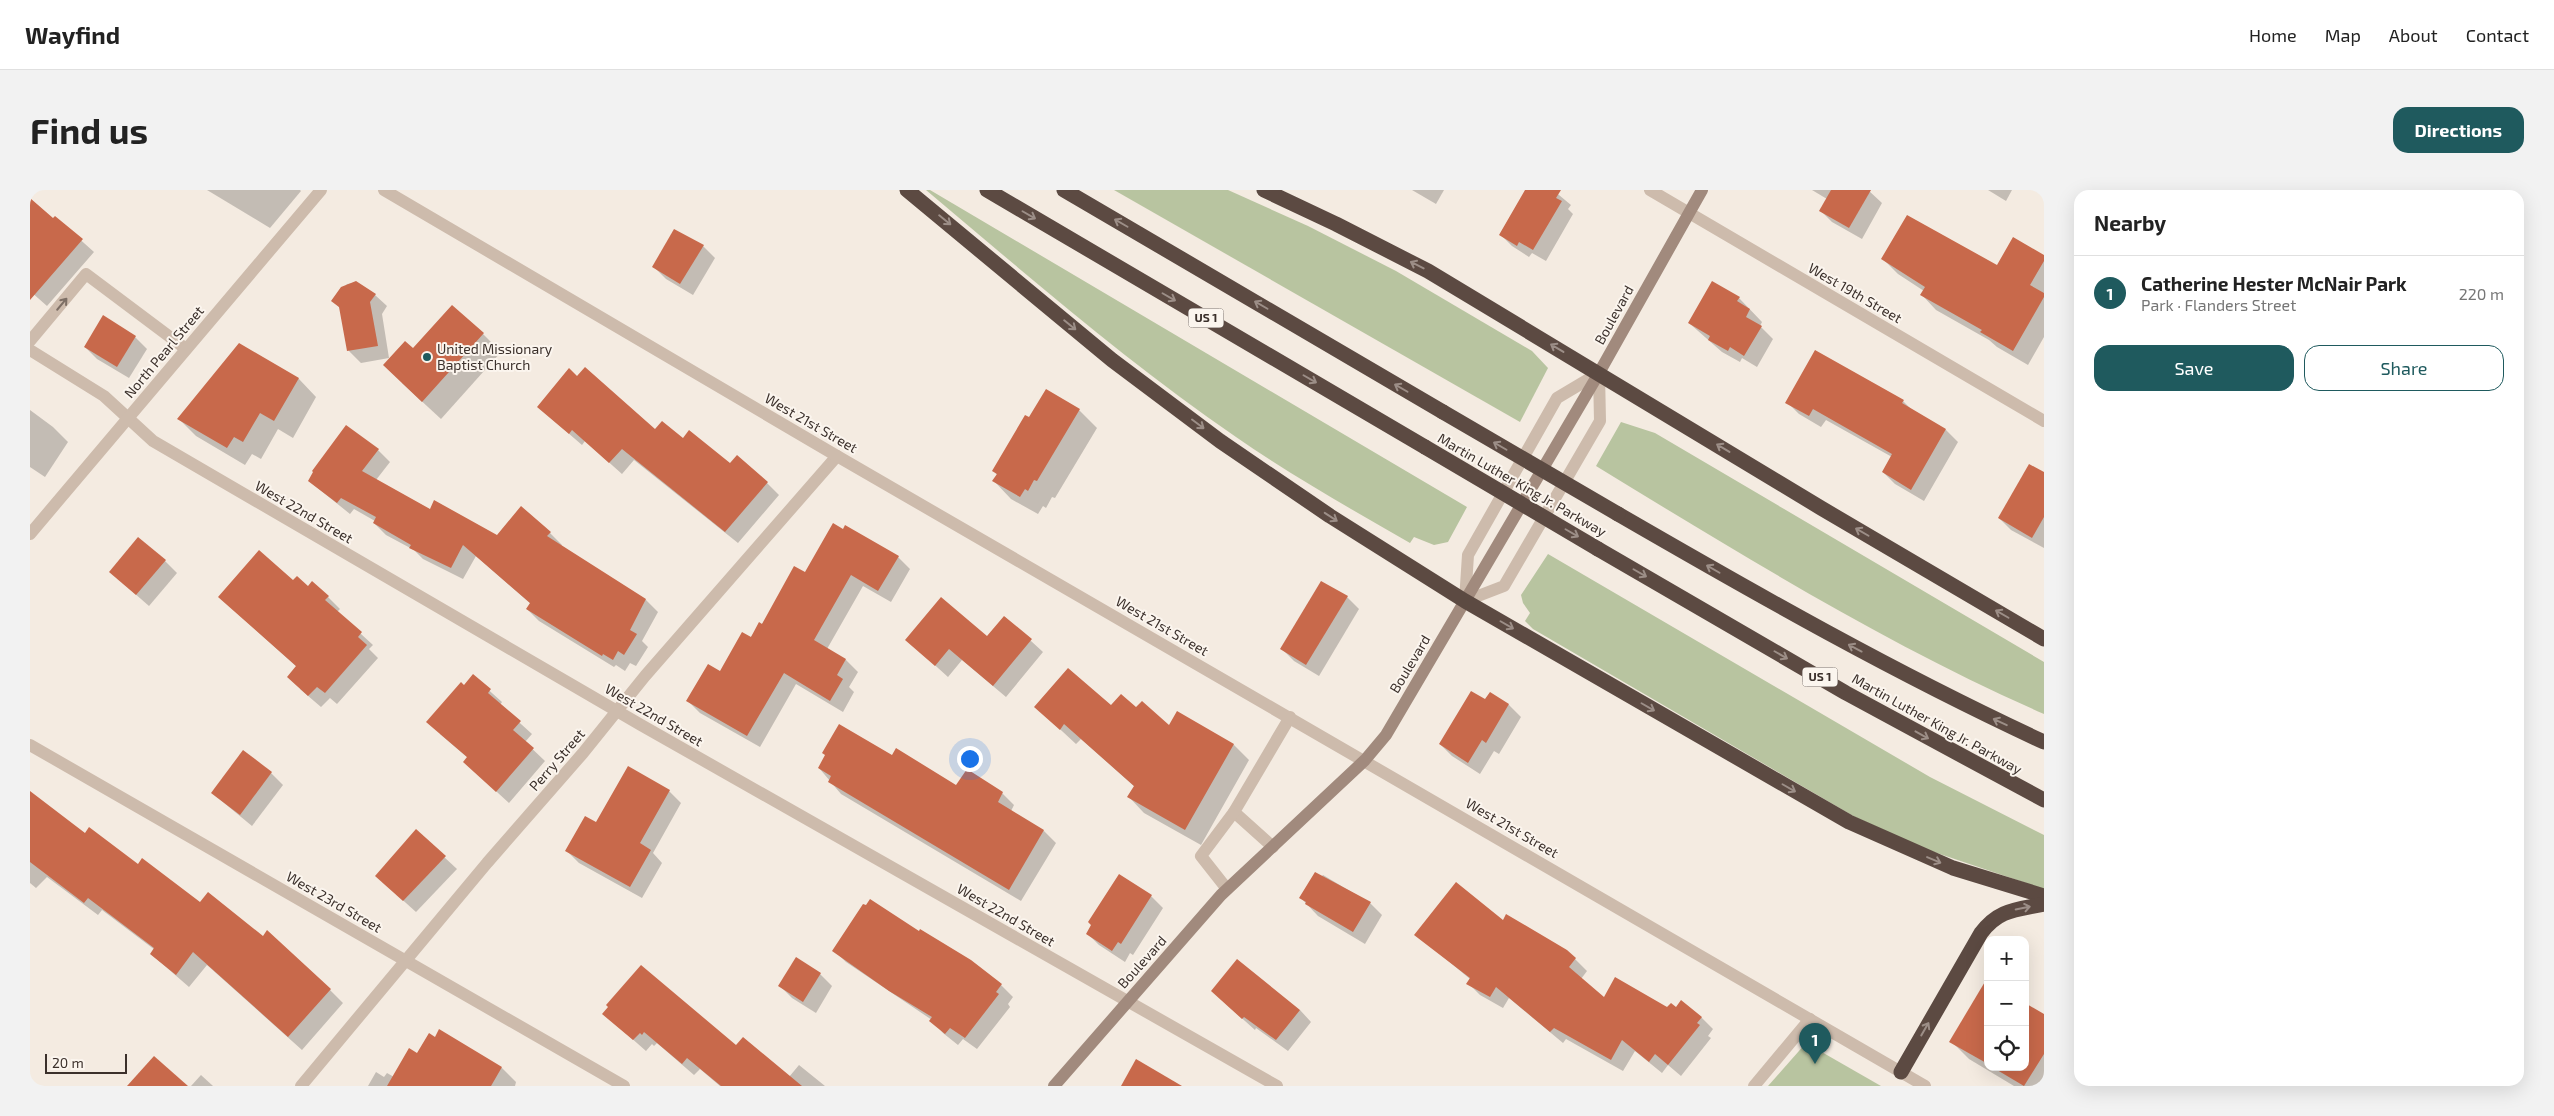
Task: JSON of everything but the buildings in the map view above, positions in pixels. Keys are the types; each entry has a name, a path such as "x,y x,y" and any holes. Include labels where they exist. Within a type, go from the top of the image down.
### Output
{"highway":[{"path":"907,190 1112,360 1220,441 1330,516 1465,601 1848,822 1953,868 2044,896"},
{"name":"Martin Luther King Jr. Parkway","path":"987,190 1598,549 1846,692 2044,800"},
{"name":"Martin Luther King Jr. Parkway","path":"1064,190 1804,621 1900,672 2044,742"},
{"path":"1264,190 1428,271 1820,508 2044,639"},
{"path":"1901,1072 1981,933 1991,920 2002,913 2044,904"}],"main road":[{"name":"Boulevard","path":"1054,1086 1227,889 1365,760 1386,735 1599,373 1702,190"}],"street":[{"name":"North Pearl Street","path":"30,534 321,190"},
{"name":"West 21st Street","path":"384,190 837,456 1365,760 1925,1086"},
{"name":"West 19th Street","path":"1650,190 2044,421"},
{"path":"30,341 86,274 186,349"},
{"name":"West 22nd Street","path":"30,350 104,396 153,441 617,712 1277,1086"},
{"path":"1599,373 1600,421 1504,586 1465,601 1468,555 1557,398 1599,373"},
{"name":"Perry Street","path":"301,1086 405,960 837,456"},
{"path":"1227,889 1201,856 1234,812 1290,717"},
{"name":"West 23rd Street","path":"30,745 624,1086"},
{"path":"1234,812 1273,847"},
{"path":"1754,1086 1810,1019"}],"green space":[{"path":"926,190 930,190 1467,507 1448,542 1434,545 1414,537 1410,543 1322,492 1257,451 1156,379 1040,286"},
{"path":"1114,190 1228,190 1308,226 1396,271 1532,351 1548,368 1520,422"},
{"path":"1621,422 1655,433 2044,662 2044,714 1929,659 1816,598 1596,466"},
{"path":"1548,554 1930,777 2044,835 2044,889 1928,850 1855,817 1533,629 1525,621 1530,613 1523,603 1521,595"},
{"path":"1806,1043 1881,1086 1768,1086"}],"place":[{"name":"United Missionary Baptist Church","path":"427,357"},
{"name":"Catherine Hester McNair Park","path":"1815,1064"}]}
